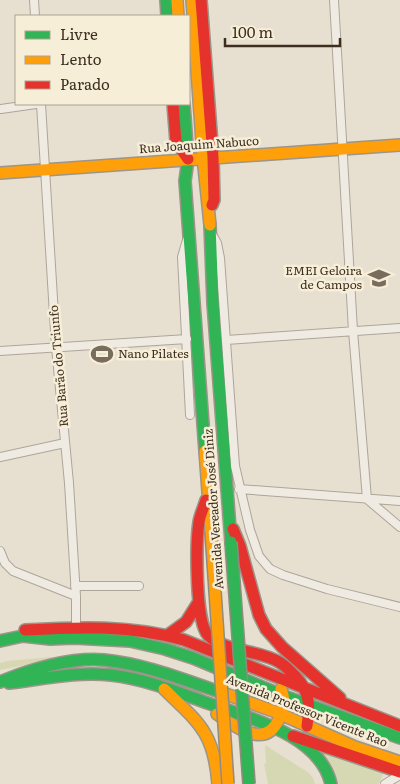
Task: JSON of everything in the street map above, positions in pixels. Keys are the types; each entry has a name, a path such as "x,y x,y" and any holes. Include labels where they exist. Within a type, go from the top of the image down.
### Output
{"main road":[{"path":"166,0 167,15"},
{"path":"177,0 178,15"},
{"name":"Avenida Vereador José Diniz","path":"192,0 208,157"},
{"name":"Avenida Vereador José Diniz","path":"201,0 210,231 222,434 249,784"},
{"path":"173,105 176,142 188,159"},
{"name":"Avenida Vereador José Diniz","path":"184,105 188,159 185,181 228,784"},
{"name":"Rua Joaquim Nabuco","path":"0,172 400,144"},
{"path":"208,492 199,522 198,603 202,625 207,634 220,643 278,661 286,668 305,688 311,705 307,726"},
{"path":"230,523 240,546 258,615 266,629 282,647 350,706"},
{"path":"168,634 181,627 191,618 198,603"},
{"name":"Avenida Professor Vicente Rao","path":"73,627 109,626 168,634 400,726"},
{"path":"0,632 73,627"},
{"path":"23,636 73,627"},
{"name":"Avenida Professor Vicente Rao","path":"0,641 23,636 50,639 74,638 130,641 165,649 193,658 284,696 400,738"},
{"name":"Avenida Professor Vicente Rao","path":"0,683 42,667 70,662 101,660 136,665 182,678 282,714 368,752 400,762"},
{"path":"269,673 279,684 284,696 285,704 279,731 325,765 331,784"},
{"name":"Avenida Professor Vicente Rao","path":"0,683 96,674 138,679 235,712 279,731 324,745 400,774"},
{"path":"163,688 201,726 208,738 214,755 218,784"}],"street":[{"path":"34,0 35,15"},
{"path":"334,0 353,331 367,500 400,528"},
{"path":"1,109 29,105"},
{"name":"Rua Barão do Triunfo","path":"41,105 56,347 76,596 73,627"},
{"name":"Avenida Vereador José Diniz","path":"210,231 217,243 220,258 235,466 239,489 254,545 259,556 270,569 283,575 327,589 400,607"},
{"name":"Avenida Vereador José Diniz","path":"189,236 182,257 190,414"},
{"path":"226,340 400,328"},
{"path":"0,351 187,339"},
{"path":"0,457 65,443"},
{"path":"239,489 400,501"},
{"path":"0,551 5,563 13,572 76,596"},
{"path":"75,586 139,586"},
{"path":"385,784 400,774"}],"green space":[{"path":"74,655 0,670 0,663 7,661"},
{"path":"265,745 309,773 315,784 268,784 264,764 266,763"},
{"path":"313,747 381,771 383,774 380,782 378,784 336,784"}],"traffic: fast":[{"path":"166,0 167,15"},
{"path":"184,105 188,159 185,181 205,451"},
{"path":"210,225 213,303 231,542"},
{"path":"231,542 249,784"},
{"path":"0,641 23,636 50,639 74,638 130,641 165,649 193,658 284,696 400,738"},
{"path":"0,682 64,662 104,660 149,669 223,693"},
{"path":"9,683 60,676 98,674 124,677 163,687 247,716 283,732 314,753 324,767 331,784"}],"traffic: slow":[{"path":"177,0 178,15"},
{"path":"192,0 203,157 210,225"},
{"path":"0,173 400,145"},
{"path":"205,451 211,532"},
{"path":"211,532 228,784"},
{"path":"164,689 187,711 203,730 213,752 218,784"},
{"path":"217,714 233,725 250,733 266,733 273,728 282,711 284,700 281,689"},
{"path":"223,693 276,712 355,747 400,762"}],"traffic: jam":[{"path":"201,0 213,157 214,200 212,205"},
{"path":"173,105 176,142 188,159"},
{"path":"206,500 199,522 197,546 199,599 204,627 208,635 215,641 270,658 288,669 304,688 309,706 307,726"},
{"path":"233,529 240,546 259,615 266,629 282,647 340,698"},
{"path":"168,635 186,622 198,603"},
{"path":"25,630 65,628 125,629 184,640 400,726"},
{"path":"293,736 400,772"}],"place":[{"name":"EMEI Geloira de Campos","path":"379,278"},
{"name":"Nano Pilates","path":"102,354"}]}
